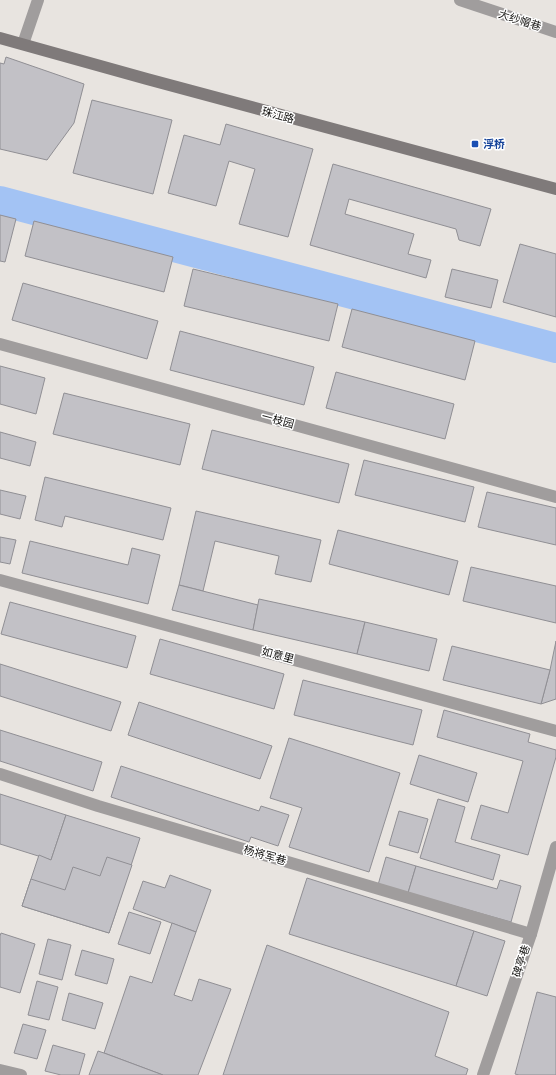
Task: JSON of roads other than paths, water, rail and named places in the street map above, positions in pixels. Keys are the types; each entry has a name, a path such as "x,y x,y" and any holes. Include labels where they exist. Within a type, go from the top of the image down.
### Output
{"main road":[{"name":"珠江路","path":"0,38 154,82 556,189"}],"street":[{"path":"23,44 38,0"},
{"name":"大纱帽巷","path":"460,0 556,32"},
{"name":"一枝园","path":"0,344 556,496"},
{"name":"如意里","path":"0,580 556,731"},
{"name":"杨将军巷","path":"0,774 98,806 531,934"},
{"name":"碑亭巷","path":"483,1075 531,934 556,847"},
{"path":"0,1070 21,1075"}],"waterway":[{"path":"0,201 556,348"}],"place":[{"name":"浮桥","path":"475,144"}]}
